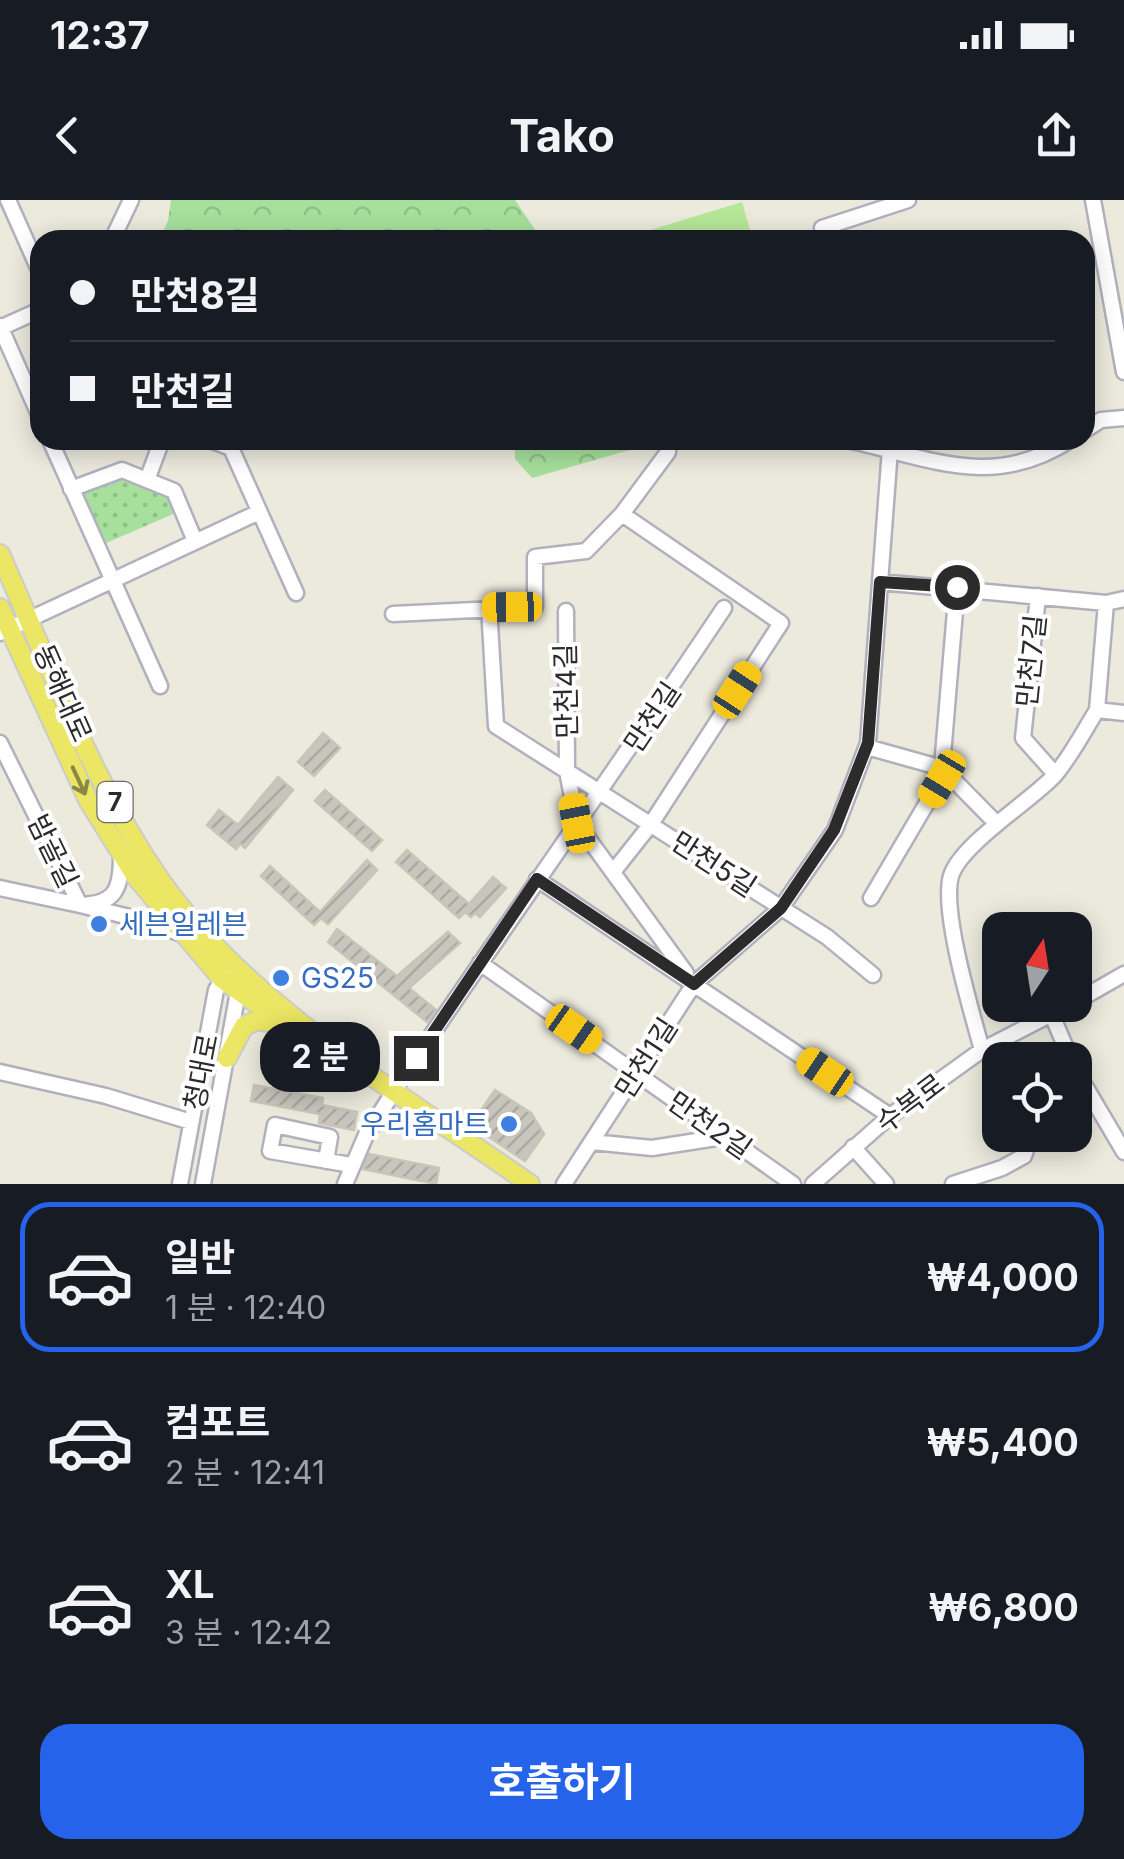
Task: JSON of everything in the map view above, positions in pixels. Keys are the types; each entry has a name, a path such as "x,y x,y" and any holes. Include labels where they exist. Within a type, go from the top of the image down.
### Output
{"main road":[{"name":"동해대로","path":"0,554 96,768 132,835 228,972"},
{"name":"동해대로","path":"0,608 4,631 88,800 120,855 181,934 243,984 521,1184"},
{"name":"동해대로","path":"243,984 288,1026 530,1184"},
{"path":"227,1058 244,1026 258,1020 288,1026"}],"street":[{"path":"8,200 30,250"},
{"path":"117,230 131,200"},
{"path":"823,230 908,200"},
{"path":"1093,200 1124,372"},
{"path":"30,314 0,327 30,394"},
{"path":"1095,424 1124,418"},
{"path":"55,450 160,686"},
{"path":"147,480 158,450"},
{"path":"231,450 296,593"},
{"name":"만천4길","path":"567,771 496,726 489,608 535,607 534,557 586,551 622,514 668,450"},
{"name":"만천1길","path":"564,1184 694,984 781,908 834,830 866,746 895,450"},
{"path":"904,450 918,460 966,468 1012,466 1053,450"},
{"path":"72,488 122,470 174,491 195,541"},
{"path":"4,631 259,512"},
{"name":"만천5길","path":"622,514 780,622 650,824"},
{"path":"880,582 1106,604 1124,599"},
{"path":"870,898 942,779 957,587"},
{"name":"만천7길","path":"1038,596 1023,738 1055,774"},
{"path":"982,1050 960,969 951,874 998,824 1055,774 1097,710 1106,604"},
{"path":"393,614 489,608"},
{"name":"만천길","path":"345,1184 351,1165 393,1093 724,608"},
{"name":"만천4길","path":"566,610 567,771 577,823"},
{"path":"1097,710 1124,714"},
{"name":"밤골길","path":"0,743 80,905"},
{"path":"866,746 942,768 998,824"},
{"name":"만천5길","path":"567,771 826,937 874,975"},
{"path":"577,823 694,984"},
{"path":"613,872 650,824"},
{"path":"80,905 102,904 111,896 121,876 120,855"},
{"path":"537,879 890,1116"},
{"path":"0,888 150,922 181,934"},
{"name":"만천2길","path":"480,963 793,1184"},
{"name":"청대로","path":"180,1184 216,990 228,972"},
{"name":"수복로","path":"1092,992 1124,974"},
{"name":"청대로","path":"203,1184 243,984"},
{"name":"수복로","path":"998,1042 1036,1022"},
{"name":"수복로","path":"813,1184 890,1116 982,1050"},
{"path":"0,1072 106,1096 191,1122"},
{"path":"1092,1104 1124,1152"},
{"path":"592,1142 652,1148 729,1136"},
{"path":"853,1147 886,1184"},
{"path":"952,1184 1002,1168 1025,1152"},
{"path":"326,1161 351,1165"}],"green space":[{"path":"171,200 515,200 535,230 164,230"},
{"path":"742,202 750,230 650,230"},
{"path":"515,450 630,450 532,478 515,459"},
{"path":"125,477 172,496 180,511 104,544 84,498 86,491"}],"building":[{"path":"323,733 340,748 314,776 298,762"},
{"path":"278,777 293,790 245,848 240,844 236,849 207,825 219,810 238,825"},
{"path":"325,790 382,840 372,851 315,801"},
{"path":"407,850 469,904 493,877 506,888 480,917 465,912 459,918 396,862"},
{"path":"367,860 377,870 328,924 321,918 314,925 261,876 270,866 320,912"},
{"path":"337,929 397,976 448,932 460,943 409,988 436,1010 427,1022 328,942"},
{"path":"254,1085 323,1098 322,1105 357,1112 354,1130 319,1123 320,1114 251,1101"},
{"path":"495,1090 531,1113 544,1134 525,1161 471,1125"},
{"path":"369,1154 439,1168 436,1184 363,1169"}],"place":[{"name":"세븐일레븐","path":"99,924"},
{"name":"GS25","path":"281,978"},
{"name":"우리홈마트","path":"509,1124"}],"route":[{"path":"416,1058 537,879 694,984 781,908 834,830 868,743 880,582 957,587"}]}
